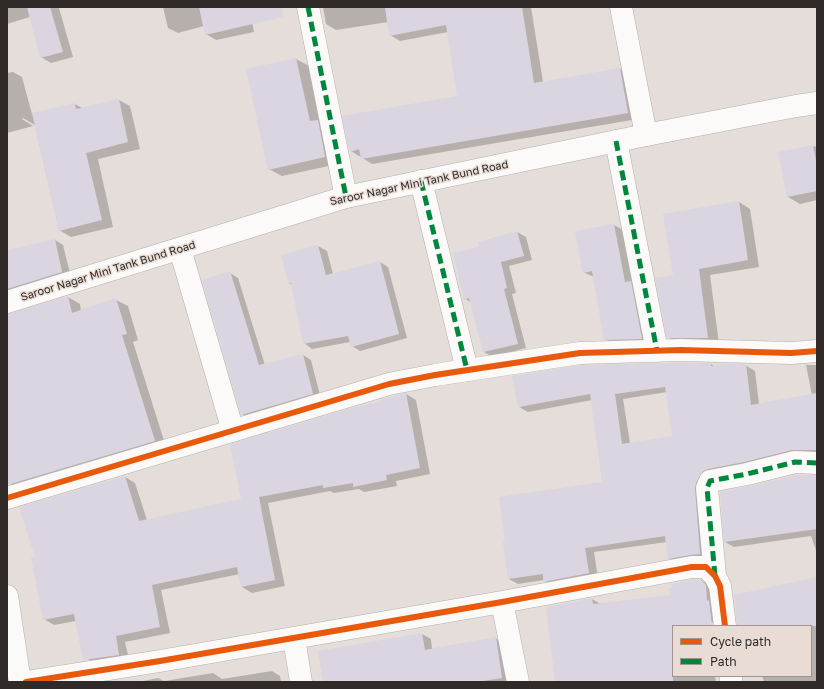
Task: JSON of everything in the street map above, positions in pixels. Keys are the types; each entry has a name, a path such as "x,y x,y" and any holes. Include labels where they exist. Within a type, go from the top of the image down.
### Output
{"street":[{"path":"308,7 346,197"},
{"path":"621,7 646,134"},
{"name":"Saroor Nagar Mini Tank Bund Road","path":"7,302 346,197 646,134 817,103"},
{"path":"616,141 657,350"},
{"path":"422,181 467,370"},
{"path":"180,249 232,431"},
{"path":"7,498 389,384 467,370 580,353 657,350 791,353 817,351"},
{"path":"715,576 707,488 710,481 747,474 795,462 817,463"},
{"path":"26,682 294,638 692,567 706,567 715,576 720,586 725,625"},
{"path":"7,596 20,682"},
{"path":"502,602 518,682"},
{"path":"294,638 301,682"}],"building":[{"path":"27,7 50,7 63,52 40,58"},
{"path":"199,7 282,7 283,17 205,35"},
{"path":"385,7 522,7 534,83 620,68 628,113 361,159 359,149 350,152 342,116 457,96 446,25 389,36"},
{"path":"296,58 310,121 318,120 325,157 268,170 246,69"},
{"path":"119,99 128,142 86,153 102,220 59,231 32,113 75,103 76,109"},
{"path":"813,145 817,166 817,191 787,197 778,152"},
{"path":"739,201 748,260 699,269 708,338 667,338 655,278 673,275 663,214"},
{"path":"614,224 625,282 631,281 642,339 604,340 592,271 583,273 575,231"},
{"path":"517,231 524,256 501,262 507,288 504,289 518,344 483,352 469,298 464,300 453,253 479,247 478,242"},
{"path":"55,239 62,272 7,289 7,250"},
{"path":"318,245 326,275 380,261 399,334 351,347 348,336 303,344 291,283 288,283 281,255"},
{"path":"230,271 259,365 303,354 313,394 241,415 202,280"},
{"path":"68,296 72,313 116,298 127,334 122,335 155,441 7,485 7,314"},
{"path":"711,363 711,366 746,364 751,405 817,393 817,450 792,450 708,469 702,472 696,483 695,489 700,554 668,559 665,536 585,548 589,573 543,582 543,574 508,579 499,497 602,482 590,394 518,407 512,376 581,365","holes":["665,387 672,436 622,444 615,394"]},
{"path":"406,393 420,468 386,475 387,480 353,487 353,483 323,488 323,485 259,497 275,580 241,587 237,567 152,585 160,627 116,636 119,655 83,660 74,614 43,620 31,557 35,557 19,507 125,476 139,521 241,499 230,444 355,407 380,402 380,400"},
{"path":"796,475 817,475 817,529 724,542 720,492"},
{"path":"817,577 817,626 737,625 734,595"},
{"path":"701,580 706,585 707,601 709,600 712,625 672,625 673,682 555,682 546,607 592,598 593,604 670,595 669,588 672,588 671,584"},
{"path":"422,633 425,650 496,637 502,678 476,682 323,682 318,651"}],"marked path":[{"path":"308,7 346,197"},
{"path":"616,141 657,351"},
{"path":"421,181 467,370"},
{"path":"715,576 707,488 710,481 747,474 795,462 817,463"}],"cycle path":[{"path":"7,498 389,384 435,375 580,353 681,350 791,353 817,351"},
{"path":"26,682 160,661 502,602 692,567 706,567 715,576 720,586 725,625"}]}
